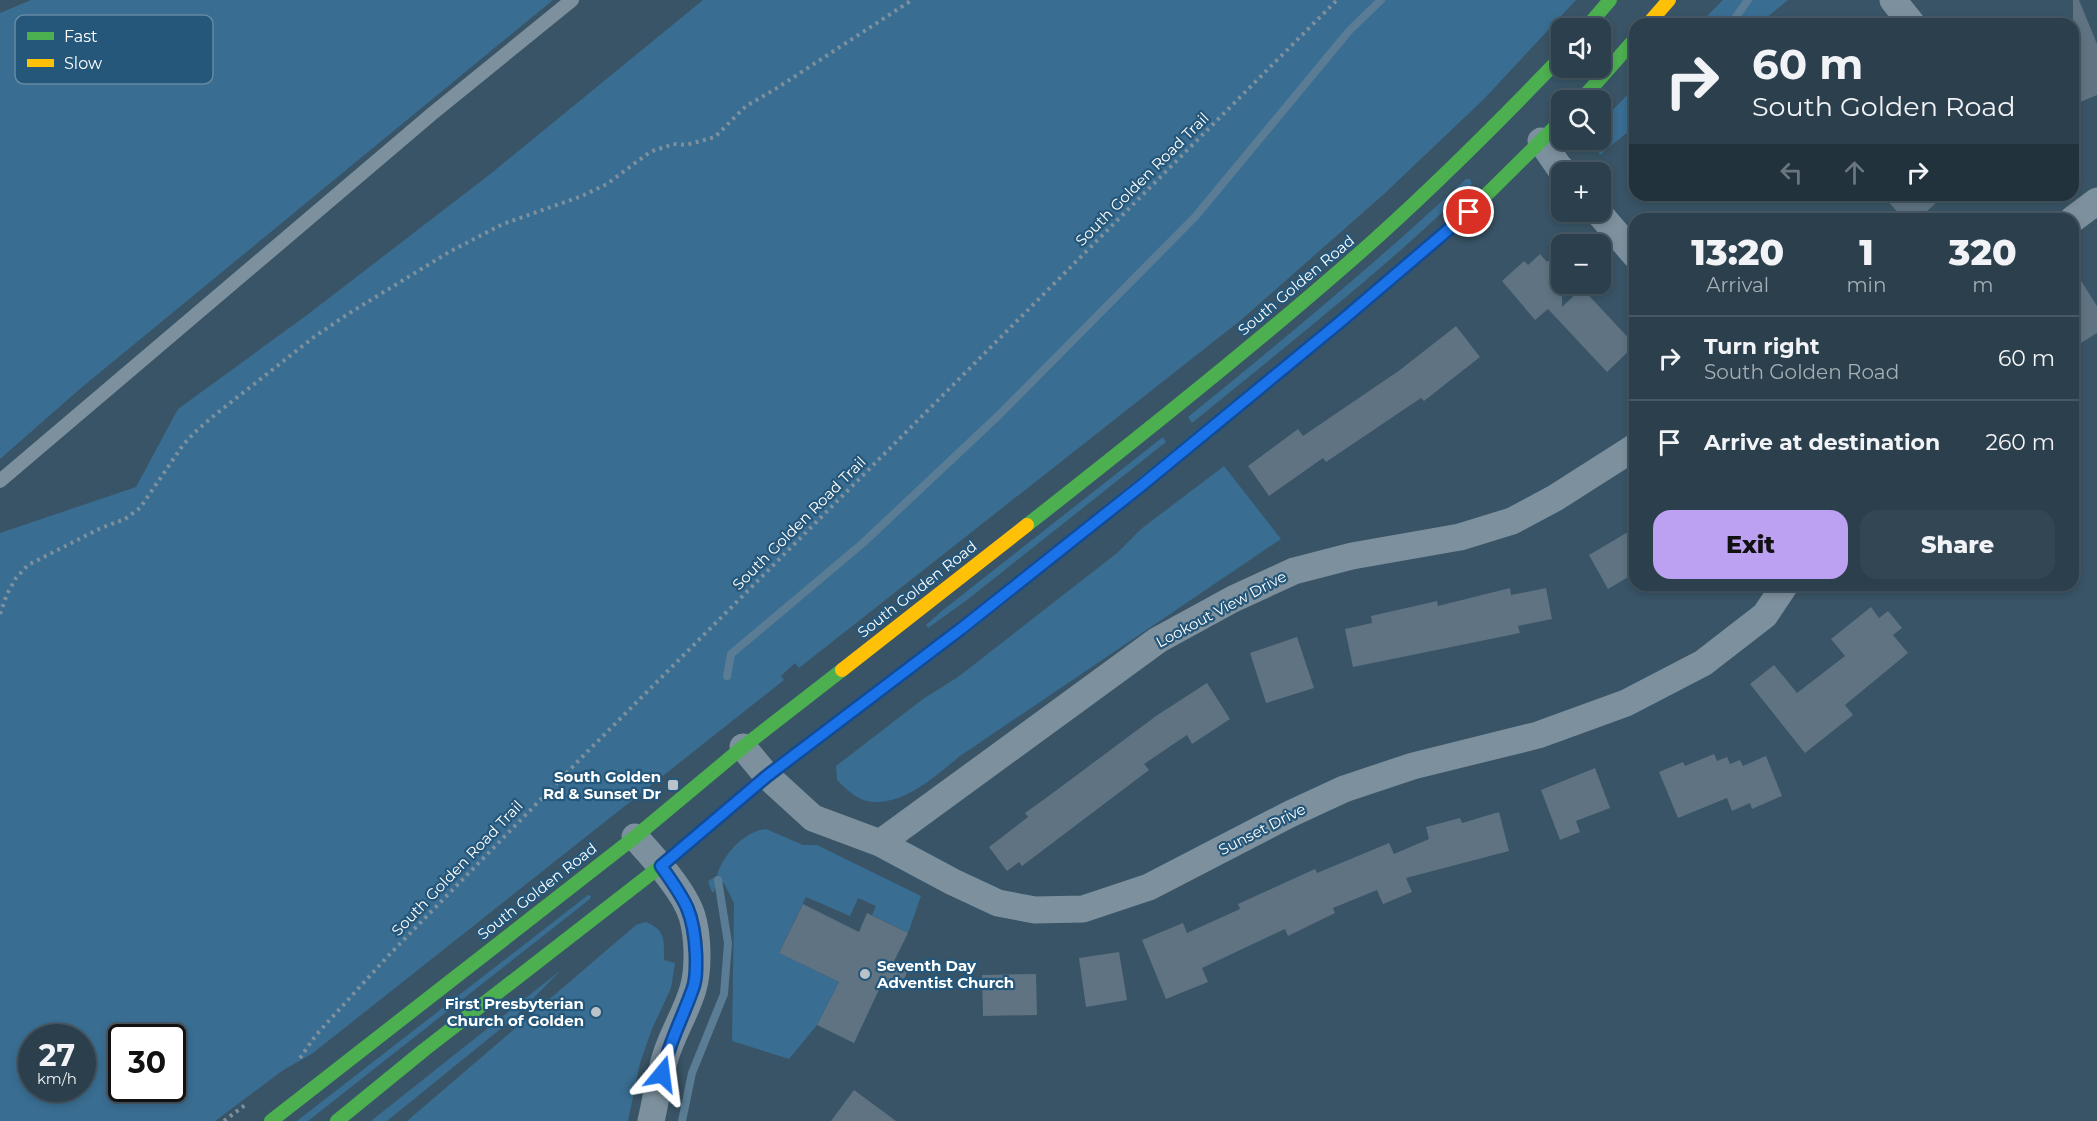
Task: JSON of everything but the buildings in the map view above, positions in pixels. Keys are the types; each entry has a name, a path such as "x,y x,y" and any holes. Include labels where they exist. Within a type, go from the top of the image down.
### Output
{"main road":[{"path":"1595,18 1610,0"},
{"path":"1653,18 1669,0"},
{"path":"1590,90 1629,46"},
{"name":"South Golden Road","path":"271,1121 635,837 743,747 1232,361 1342,269 1520,108 1551,70"},
{"path":"337,1121 424,1050 661,866 767,776 962,628 1142,485 1469,212 1538,136 1551,127"}],"street":[{"path":"1893,0 1907,18"},
{"path":"1538,136 1555,162"},
{"path":"2079,214 2097,201"},
{"path":"1607,222 1629,248"},
{"name":"Lookout View Drive","path":"880,843 1158,640 1233,599 1294,571 1352,556 1460,537 1512,521 1556,498 1629,451"},
{"name":"Sunset Drive","path":"743,747 767,776 813,818 880,843 998,903 1035,910 1083,909 1149,887 1290,814 1344,789 1413,766 1538,735 1626,703 1703,663 1765,615 1781,591"},
{"path":"635,837 661,866 692,915 696,967 693,989 666,1057 651,1121"}],"lane":[{"path":"0,481 433,113 572,0"}],"path":[{"path":"0,614 7,594 16,578 28,564 83,536 125,519 140,508 195,432 224,407 339,320 449,252 503,224 582,196 608,184 650,152 673,144 686,145 715,137 746,106 912,0"},
{"name":"South Golden Road Trail","path":"296,1064 316,1035 421,922 588,751 1337,0"}],"shaded area":[{"path":"31,0 553,0 81,388 0,459 0,13"},
{"path":"703,0 1576,0 1559,18 1551,18 1551,27 1485,98 1384,194 1241,320 799,668 795,663 781,676 784,680 313,1053 282,1071 215,1121 0,1121 0,533 136,487 178,409 307,315 489,175"},
{"path":"1723,0 1788,0 1766,18 1705,18"},
{"path":"1629,93 1629,131 1611,146 1611,112"},
{"path":"1466,179 1470,179 1472,184 1439,216 1335,306 1192,423 1188,417 1329,300"},
{"path":"1163,437 1166,442 967,600 928,628 926,625 943,610"},
{"path":"1224,466 1281,539 960,756 917,789 892,800 867,801 855,795 837,780 836,766 923,699 958,677 1117,553 1141,529"},
{"path":"766,829 803,845 817,845 921,896 908,933 872,915 876,906 858,898 850,916 806,897 779,953 839,982 817,1025 789,1059 732,1041 734,903 724,883 716,882 714,892 712,892 708,881 717,876 724,860 742,839"},
{"path":"588,895 591,896 590,899 308,1121 297,1121"},
{"name":"First Presbyterian Church of Golden","path":"646,922 653,925 662,937 664,960 675,963 671,988 652,1029 640,1063 628,1121 407,1121 636,925"},
{"path":"561,970 514,1018 387,1121 371,1121"}],"waterway":[{"path":"727,676 731,654 863,543 999,415 1195,217 1349,31 1381,0"},
{"path":"1735,18 1748,0"},
{"path":"682,1121 692,1073 724,994 728,943 718,880"}],"traffic: fast":[{"path":"1595,18 1610,0"},
{"path":"1590,90 1629,46"},
{"path":"1027,525 1225,367 1369,245 1454,166 1551,67"},
{"path":"1138,488 1340,322 1469,212 1551,131"},
{"path":"271,1121 635,837 743,747 842,670"},
{"path":"337,1121 424,1050 661,866 767,776 879,691"}],"traffic: slow":[{"path":"1653,18 1669,0"},
{"path":"879,691 1138,488"},
{"path":"842,670 1027,525"}],"place":[{"name":"South Golden Rd & Sunset Dr","path":"673,785"},
{"name":"Seventh Day Adventist Church","path":"865,974"},
{"name":"First Presbyterian Church of Golden","path":"596,1012"}],"route":[{"path":"662,1074 666,1057 693,989 696,967 692,915 661,866 767,776 962,628 1142,485 1469,212"}]}
